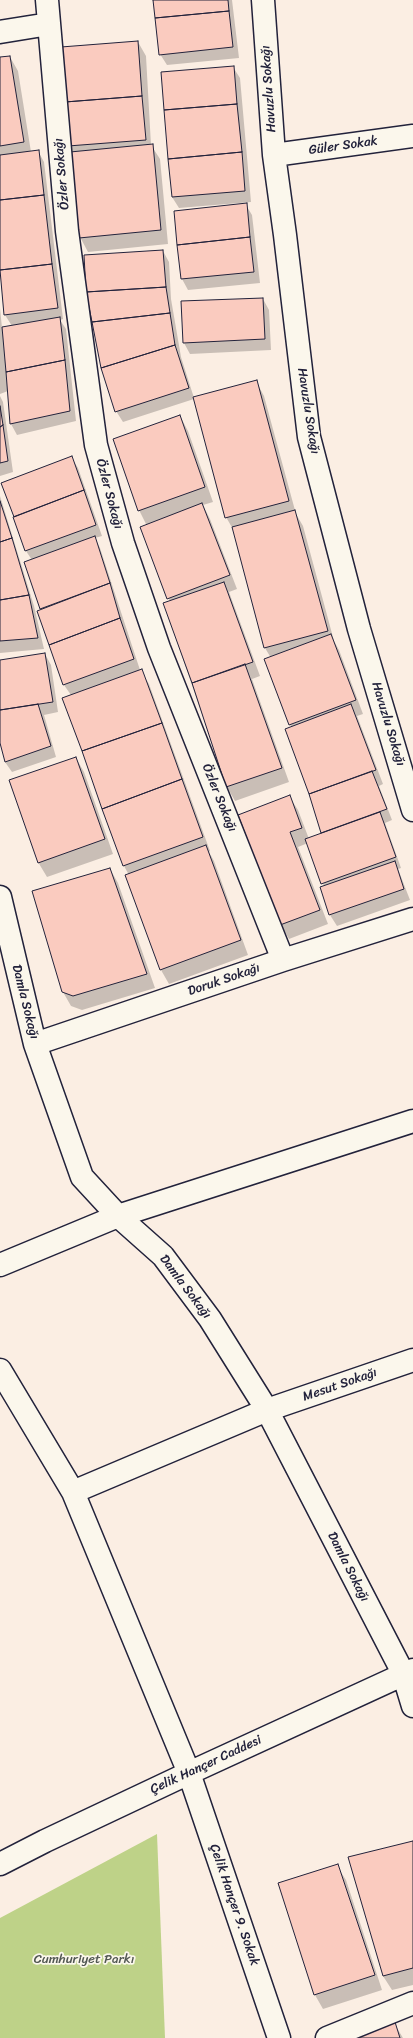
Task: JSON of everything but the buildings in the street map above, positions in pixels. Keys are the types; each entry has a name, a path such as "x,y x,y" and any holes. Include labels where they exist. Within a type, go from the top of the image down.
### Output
{"street":[{"name":"Özler Sokağı","path":"47,0 68,231 96,445 123,543 159,648 283,960"},
{"name":"Havuzlu Sokağı","path":"263,0 274,156 286,235 309,437 359,629 413,810"},
{"path":"0,32 49,24"},
{"name":"Güler Sokak","path":"274,156 413,136"},
{"name":"Damla Sokağı","path":"0,897 36,1044 82,1177 118,1216 163,1256 210,1319 267,1410 408,1672 413,1706"},
{"name":"Doruk Sokağı","path":"36,1044 283,960 413,919"},
{"path":"0,1265 118,1216 413,1121"},
{"name":"Mesut Sokağı","path":"73,1492 267,1410 413,1360"},
{"name":"Çelik Hançer 9. Sokak","path":"0,1370 73,1492 189,1773 279,2038"},
{"name":"Çelik Hançer Caddesi","path":"0,1864 45,1841 189,1773 408,1672"},
{"path":"327,2038 413,2003"}],"green space":[{"name":"Cumhuriyet Parkı","path":"157,1834 165,2038 0,2038 0,1918"}]}
